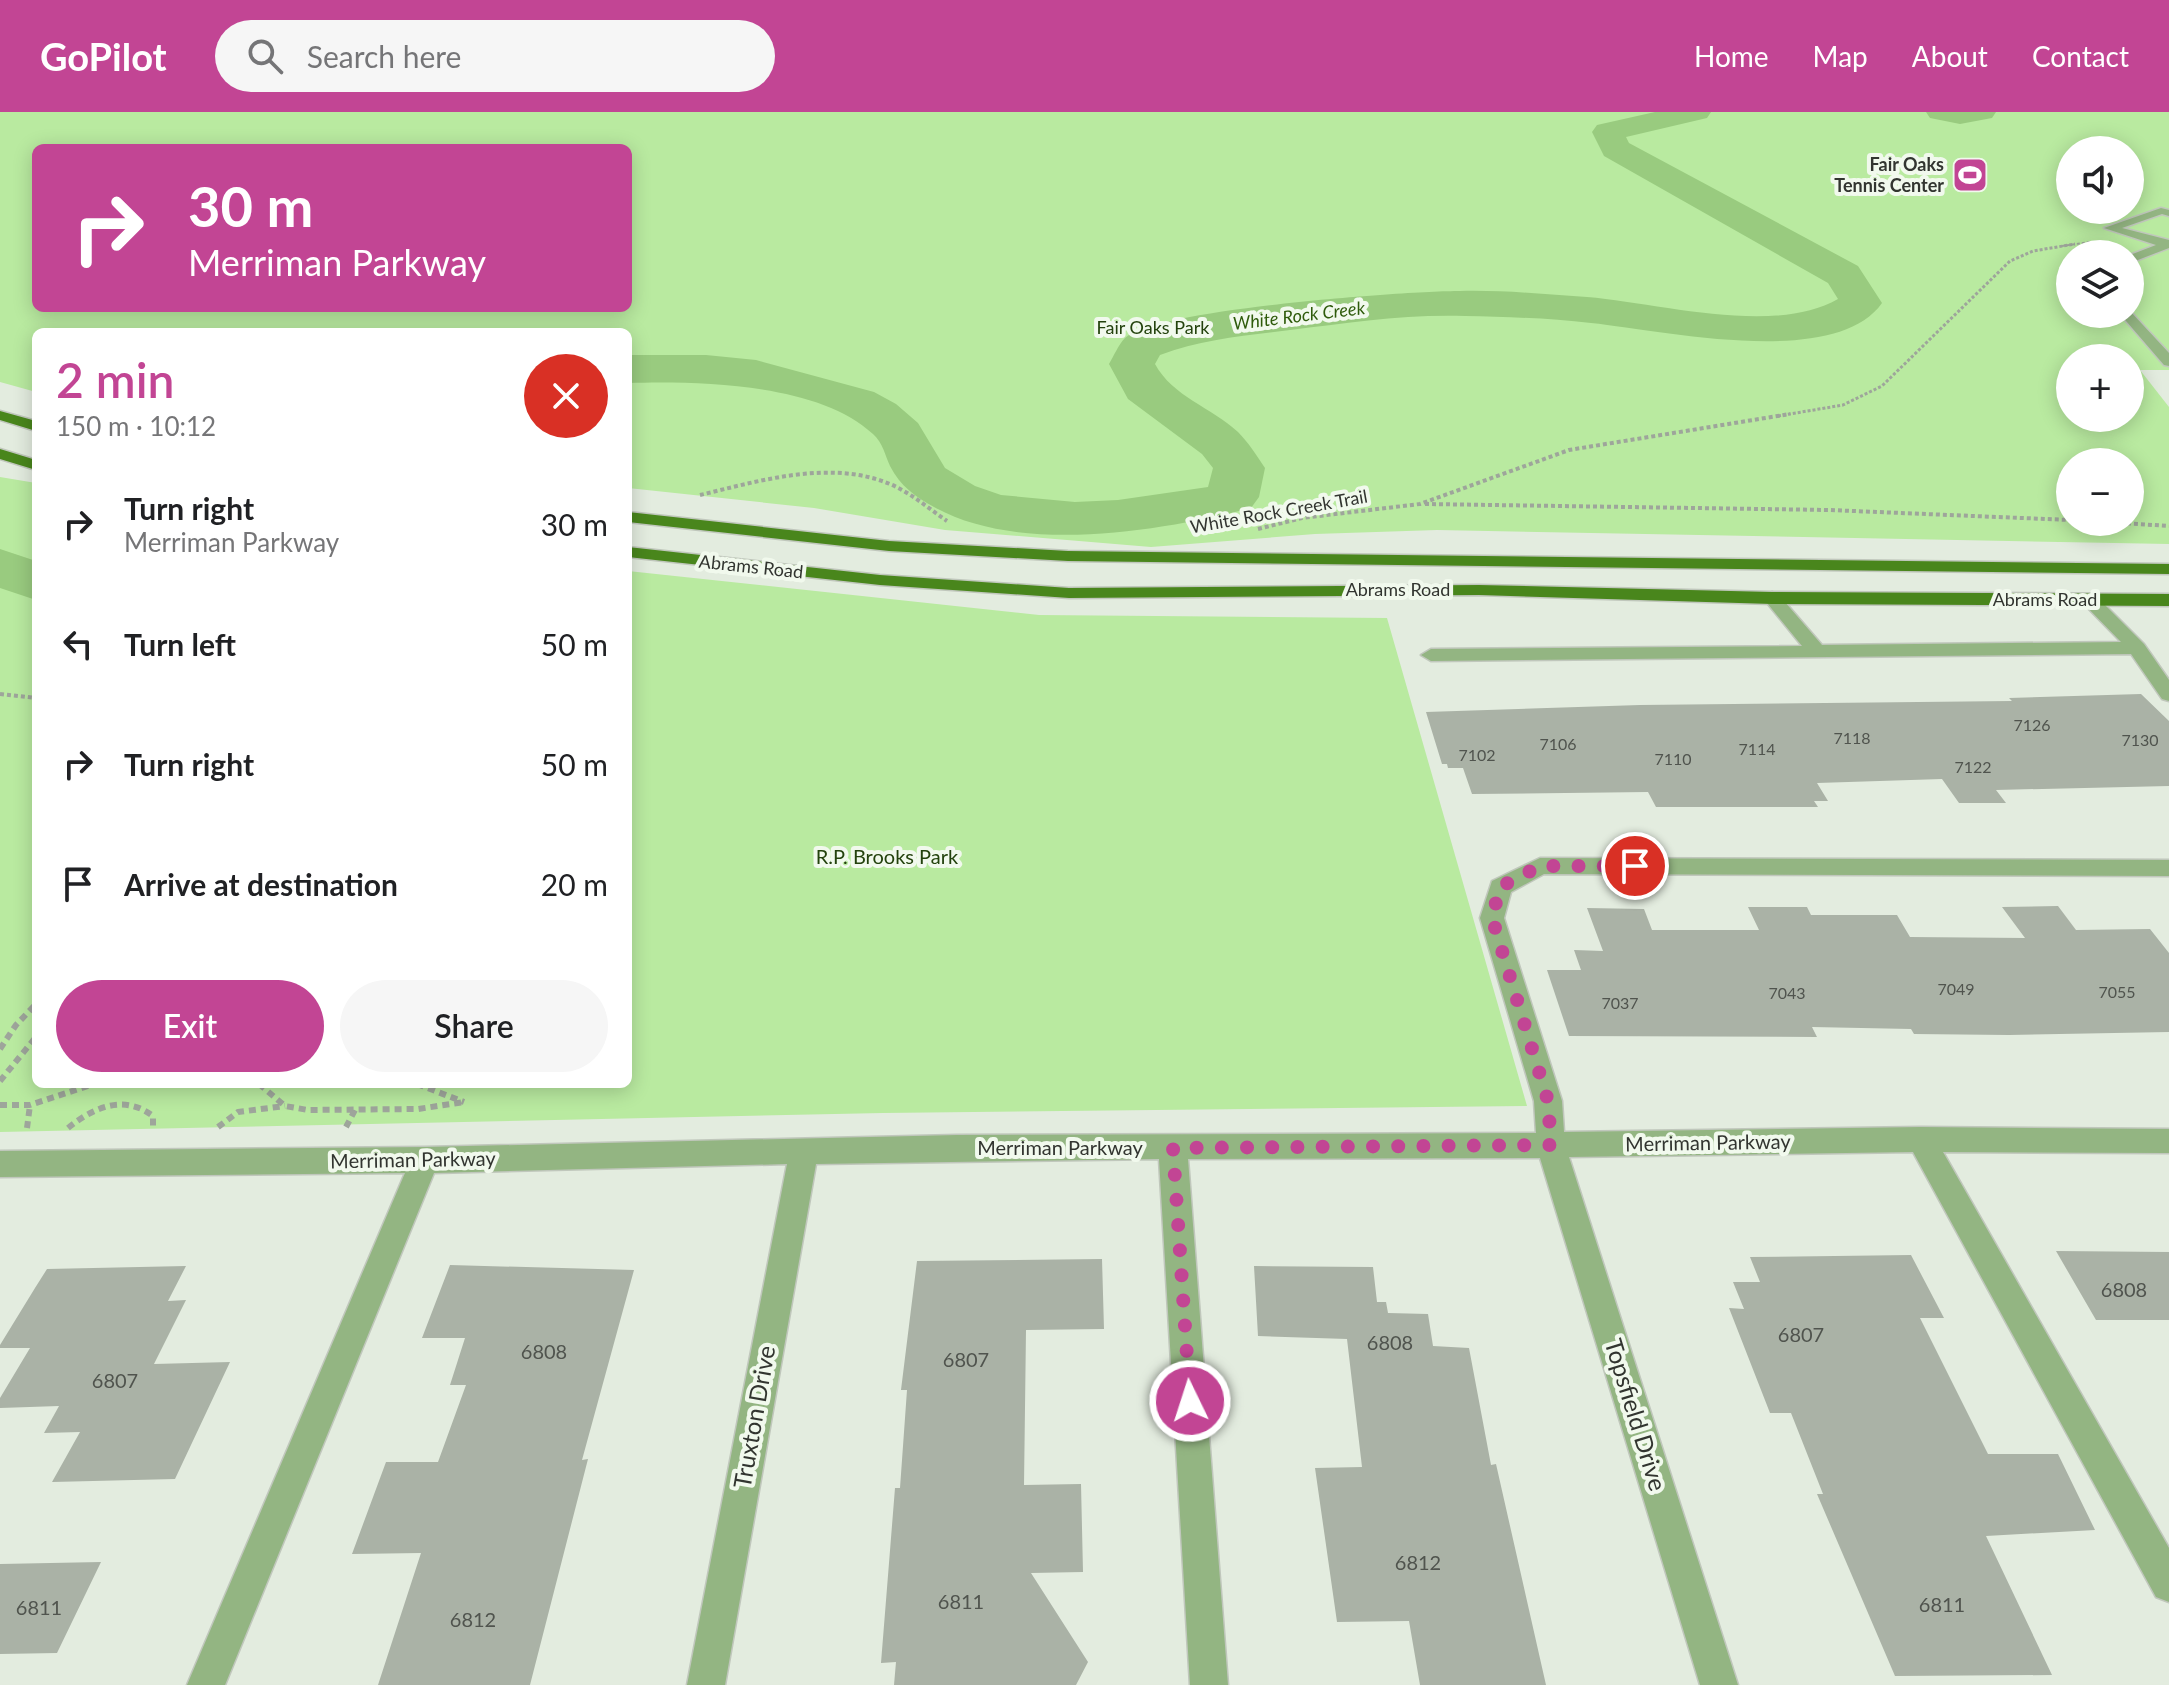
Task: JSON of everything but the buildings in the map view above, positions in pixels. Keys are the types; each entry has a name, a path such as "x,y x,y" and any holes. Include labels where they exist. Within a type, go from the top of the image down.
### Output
{"main road":[{"path":"0,415 32,425"},
{"path":"0,454 32,464"},
{"name":"Abrams Road","path":"632,518 889,546 1068,556 1743,561 2169,569"},
{"name":"Abrams Road","path":"632,553 880,580 1069,593 1479,590 1772,598 2169,600"},
{"path":"1743,561 1772,598"}],"street":[{"path":"2168,244 2110,228 2161,211 2169,213"},
{"path":"2144,253 2168,244"},
{"path":"2139,328 2169,362"},
{"path":"1772,598 1817,651"},
{"path":"2089,600 2137,648 2169,695"},
{"path":"1431,655 2137,648"},
{"name":"Topsfield Drive","path":"1719,1685 1551,1145 1548,1101 1492,918 1500,887 1540,866 2169,868"},
{"path":"1921,1139 2169,1584"},
{"name":"Merriman Parkway","path":"0,1164 425,1160 804,1150 1921,1139 2169,1141"},
{"path":"1173,1148 1209,1685"},
{"name":"Truxton Drive","path":"706,1685 804,1150"},
{"path":"206,1685 425,1160"}],"path":[{"name":"White Rock Creek Trail","path":"1255,530 1302,518 1420,504 1569,450 1843,405 1882,386 2002,268 2019,256 2050,247 2141,237"},
{"path":"695,496 814,475 856,474 887,483 958,525"},
{"path":"1420,504 1859,509 2056,519"},
{"path":"2144,524 2169,526"},
{"path":"0,694 32,698"},
{"path":"0,1049 32,1008"},
{"path":"0,1081 32,1042"},
{"path":"0,1105 30,1105 82,1088"},
{"path":"264,1088 285,1106"},
{"path":"215,1130 238,1112 285,1106 308,1110 385,1110 464,1102 427,1088"},
{"path":"64,1132 93,1110 128,1104 144,1108 153,1116 153,1130 169,1130"},
{"path":"30,1105 27,1131 39,1131"}],"green space":[{"name":"Fair Oaks Park","path":"0,112 2169,112 2169,370 2144,370 2144,344 2056,344 2056,432 2144,432 2144,375 2169,407 2169,544 1437,530 1315,534 1151,547 945,530 814,508 632,488 632,328 32,328 32,391 0,382"},
{"name":"R.P. Brooks Park","path":"0,477 32,482 32,1088 632,1088 632,571 1039,615 1387,618 1527,1106 883,1113 0,1132"}],"waterway":[{"name":"White Rock Creek","path":"632,369 706,369 756,374 857,402 879,414 900,433 918,470 926,479 956,497 992,510 1032,516 1118,517 1199,505 1232,497 1239,468 1220,443 1145,389 1132,364 1142,346 1182,331 1364,308 1462,303 1590,310 1700,325 1777,329 1829,322 1861,303 1844,275 1615,149 1608,132 1696,112"},
{"name":"White Rock Creek","path":"1941,112 1960,115 1981,112"},
{"name":"White Rock Creek","path":"0,566 32,580"}],"place":[{"name":"Fair Oaks Tennis Center","path":"1970,175"}],"route":[{"path":"1190,1401 1173,1148 1551,1145 1548,1101 1492,918 1500,887 1540,866 1635,866"}]}
